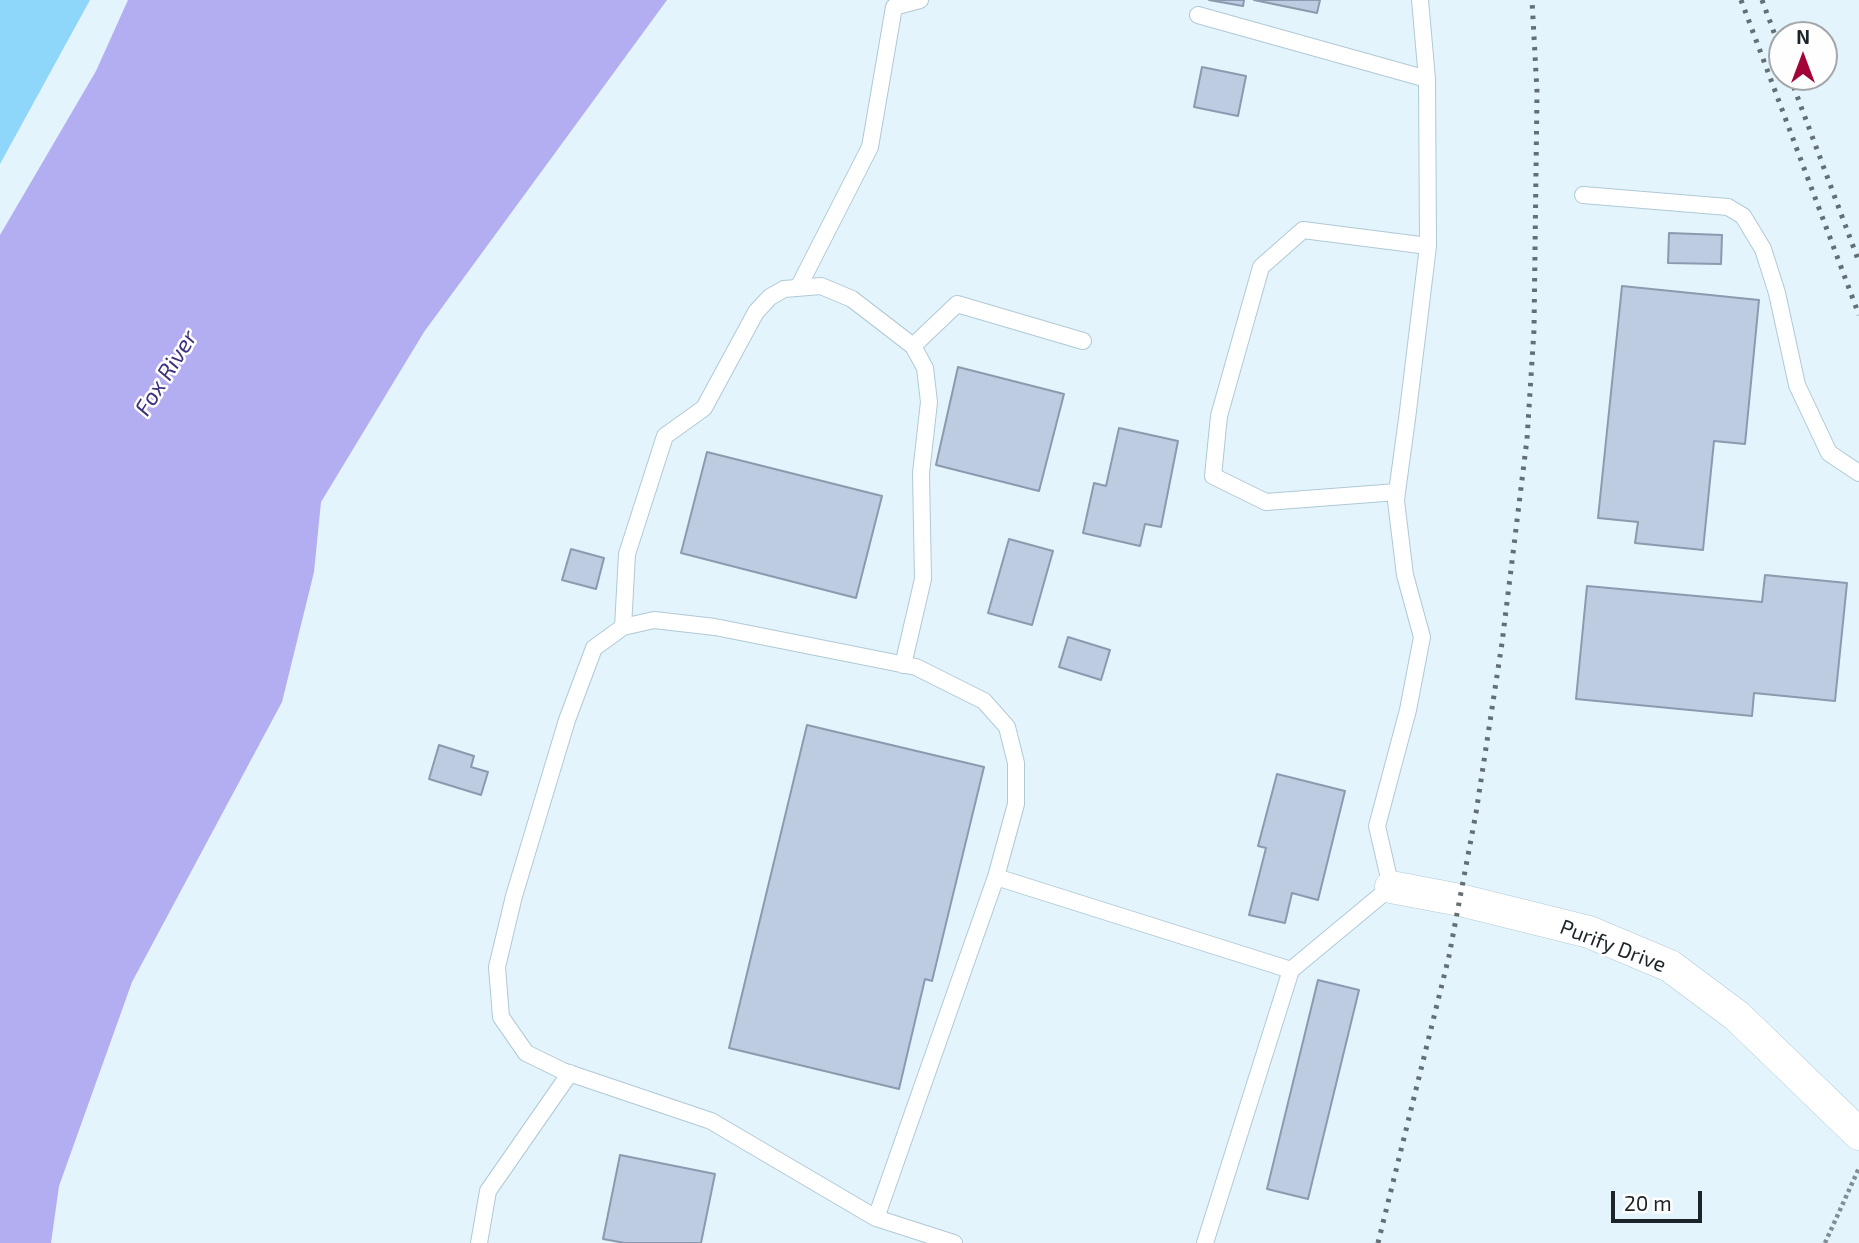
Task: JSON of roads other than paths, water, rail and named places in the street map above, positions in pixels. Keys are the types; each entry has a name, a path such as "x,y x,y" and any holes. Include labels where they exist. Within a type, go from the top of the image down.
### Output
{"street":[{"name":"Purify Drive","path":"1391,887 1460,900 1589,932 1670,966 1737,1016 1859,1134"}],"lane":[{"path":"799,286 870,147 894,7 919,0"},
{"path":"1205,1243 1290,970 1391,887 1377,826 1408,710 1422,637 1405,575 1398,492 1428,246 1427,79 1420,0"},
{"path":"1198,15 1427,79"},
{"path":"1583,195 1727,206 1743,216 1763,249 1777,293 1797,385 1829,453 1859,473"},
{"path":"1398,492 1266,502 1213,476 1219,416 1261,267 1303,230 1428,246"},
{"path":"622,627 627,554 665,436 704,408 756,313 770,297 799,286 821,286 852,299 913,346 925,368 929,402 921,473 923,579 903,665"},
{"path":"913,346 957,304 1083,341"},
{"path":"876,1218 996,877 1016,804 1016,763 1007,727 984,701 916,667 715,627 654,620 622,627 594,648 567,720 514,896 497,967 501,1017 526,1053 570,1073 711,1121 876,1218 954,1243"},
{"path":"996,877 1290,970"},
{"path":"479,1243 488,1191 570,1073"}],"water":[{"name":"Fox River","path":"128,0 667,0 424,332 321,502 314,572 282,702 132,982 59,1186 51,1243 0,1243 0,235 96,71"}],"railway":[{"path":"1378,1243 1449,956 1476,813 1502,643 1527,439 1534,330 1537,92 1532,0"},
{"path":"1741,0 1859,315"},
{"path":"1762,0 1770,21"},
{"path":"1795,91 1859,262"}]}
